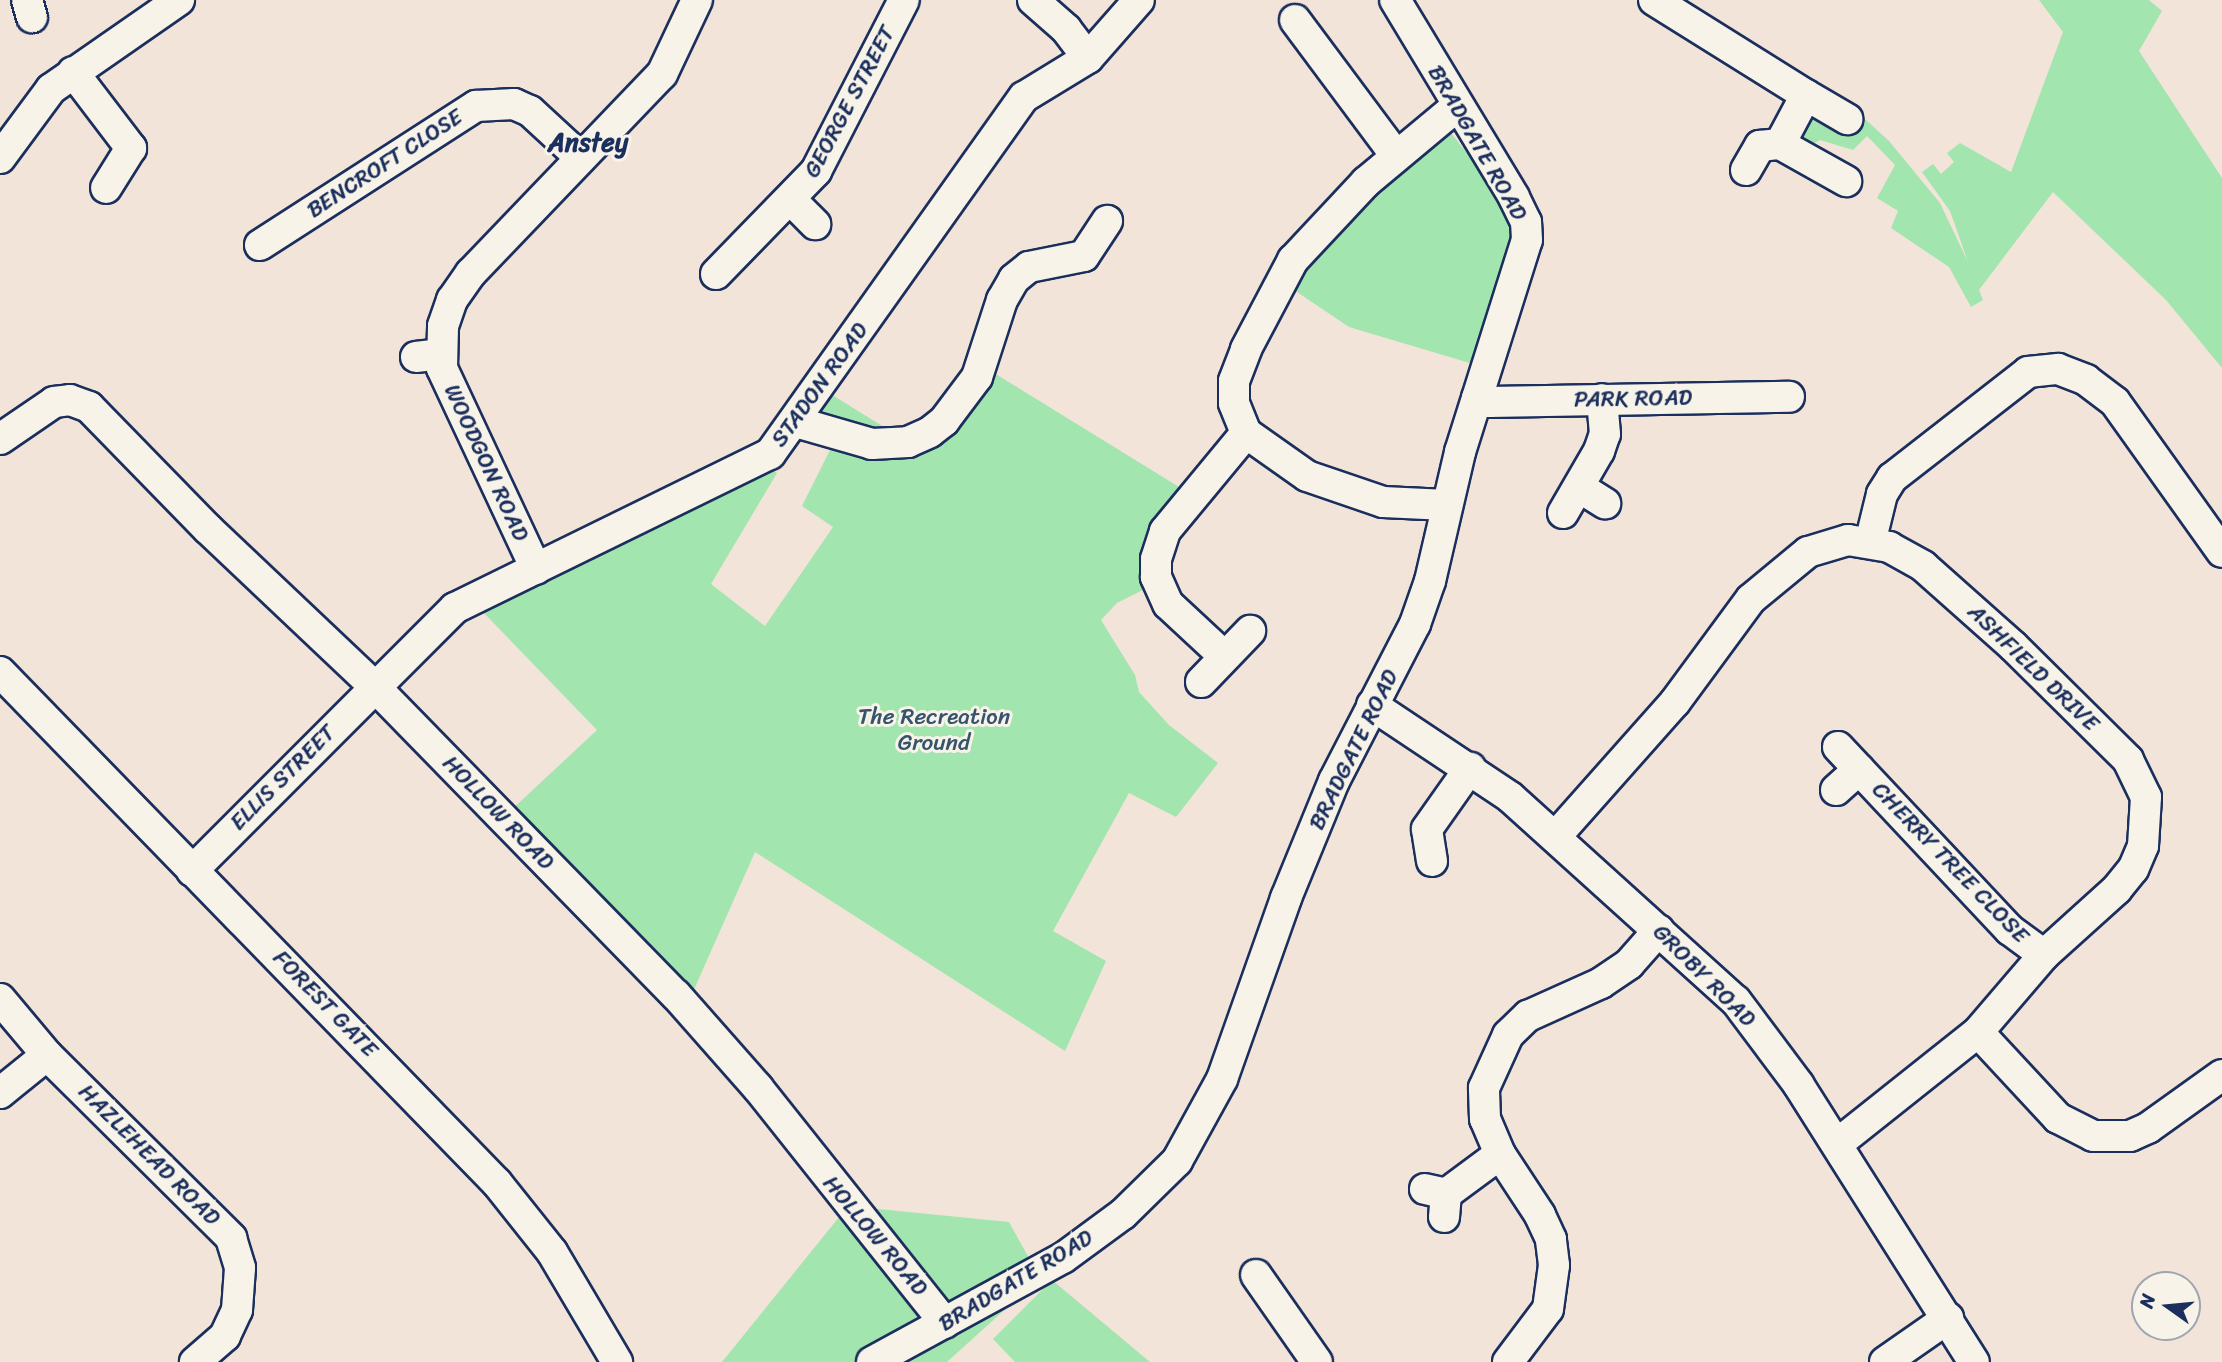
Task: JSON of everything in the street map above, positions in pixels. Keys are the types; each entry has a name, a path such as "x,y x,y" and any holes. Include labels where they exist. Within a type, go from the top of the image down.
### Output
{"street":[{"path":"0,158 33,109 73,72 179,0"},
{"name":"WOODGON ROAD","path":"536,569 469,432 428,356 452,300 471,273 662,74 697,0"},
{"name":"GEORGE STREET","path":"716,274 792,201 816,171 904,0"},
{"path":"1032,0 1066,29 1088,58"},
{"name":"STADON ROAD","path":"375,687 454,608 770,454 796,422 1024,97 1088,58 1139,0"},
{"name":"BRADGATE ROAD","path":"872,1362 1063,1258 1123,1214 1177,1161 1222,1079 1286,898 1334,781 1415,624 1477,398 1522,267 1527,231 1514,197 1456,107 1395,0"},
{"path":"1654,0 1847,119"},
{"path":"1295,20 1395,154"},
{"path":"73,72 131,148 106,188"},
{"path":"1780,145 1806,95"},
{"name":"BENCROFT CLOSE","path":"254,250 476,106 514,104 530,111 581,158"},
{"path":"1447,505 1382,502 1336,489 1307,476 1246,433 1237,417 1234,381 1256,328 1293,260 1395,154 1456,107"},
{"path":"1746,170 1760,146 1780,145 1846,181"},
{"name":"GEORGE STREET","path":"792,201 815,223"},
{"path":"796,422 872,444 908,442 930,432 944,421 977,377 1002,300 1014,279 1029,267 1084,257 1107,220"},
{"path":"1870,543 1882,494 1892,478 2028,372 2058,369 2086,380 2115,402 2222,552"},
{"name":"PARK ROAD","path":"1477,398 1489,401 1789,397"},
{"path":"1563,513 1605,434 1602,399"},
{"name":"HOLLOW ROAD","path":"0,439 54,402 70,400 89,408 208,529 375,687 676,995 758,1088 946,1323"},
{"path":"1224,656 1168,604 1156,577 1156,559 1165,531 1246,433"},
{"path":"1578,487 1605,503"},
{"name":"ASHFIELD DRIVE","path":"1556,836 1675,702 1751,599 1808,552 1849,540 1870,543 1904,554 1953,592 2119,750 2138,776 2147,821 2133,869 2117,889 2044,955 1978,1032 1837,1144"},
{"path":"1201,682 1250,631"},
{"name":"FOREST GATE","path":"0,672 192,870 329,1006 497,1183 552,1252 617,1362"},
{"name":"ELLIS STREET","path":"192,870 375,687"},
{"name":"GROBY ROAD","path":"1372,705 1470,768 1556,836 1736,1002 1837,1144 1974,1362"},
{"name":"CHERRY TREE CLOSE","path":"1838,747 2010,930 2044,955"},
{"path":"1432,861 1427,829 1470,768"},
{"name":"CHERRY TREE CLOSE","path":"1836,790 1859,769"},
{"path":"1508,1362 1548,1309 1554,1265 1551,1239 1540,1215 1500,1154 1485,1119 1484,1088 1508,1035 1528,1016 1611,977 1659,930"},
{"name":"HAZLEHEAD ROAD","path":"0,999 47,1055 231,1238 240,1268 237,1310 225,1336 195,1362"},
{"path":"1978,1032 2058,1118 2093,1136 2130,1136 2148,1128 2222,1075"},
{"path":"0,1093 47,1055"},
{"path":"1438,1200 1500,1154"},
{"path":"1260,1295 1317,1362"},
{"path":"1885,1362 1948,1318"}],"green space":[{"path":"2039,0 2149,0 2162,11 2139,51 2222,178 2222,368 2166,300 2053,192 1979,290 1983,300 1971,307 1949,267 1891,228 1898,211 1877,198 1895,165 1867,136 1853,150 1820,140 1805,148 1795,140 1801,127 1817,116 1854,109 1889,141 1940,203 1968,262 1950,211 1922,172 1933,164 1941,174 1954,162 1947,153 1960,143 2011,172 2063,32"},
{"path":"1447,128 1494,187 1515,229 1473,364 1349,327 1291,288 1293,260"},
{"name":"The Recreation Ground","path":"981,365 1184,490 1145,589 1117,603 1101,620 1135,675 1139,692 1169,725 1218,763 1176,817 1129,793 1053,931 1106,961 1065,1051 755,852 688,1003 507,814 597,730 483,612 762,463 777,473 711,584 765,626 833,527 802,506 831,448 802,438 829,393 908,442"},
{"path":"848,1206 1009,1222 1040,1278 947,1362 722,1362"},
{"path":"1052,1280 1150,1362 1015,1362 993,1339"}],"district":[{"name":"Anstey","path":"588,143"}]}
